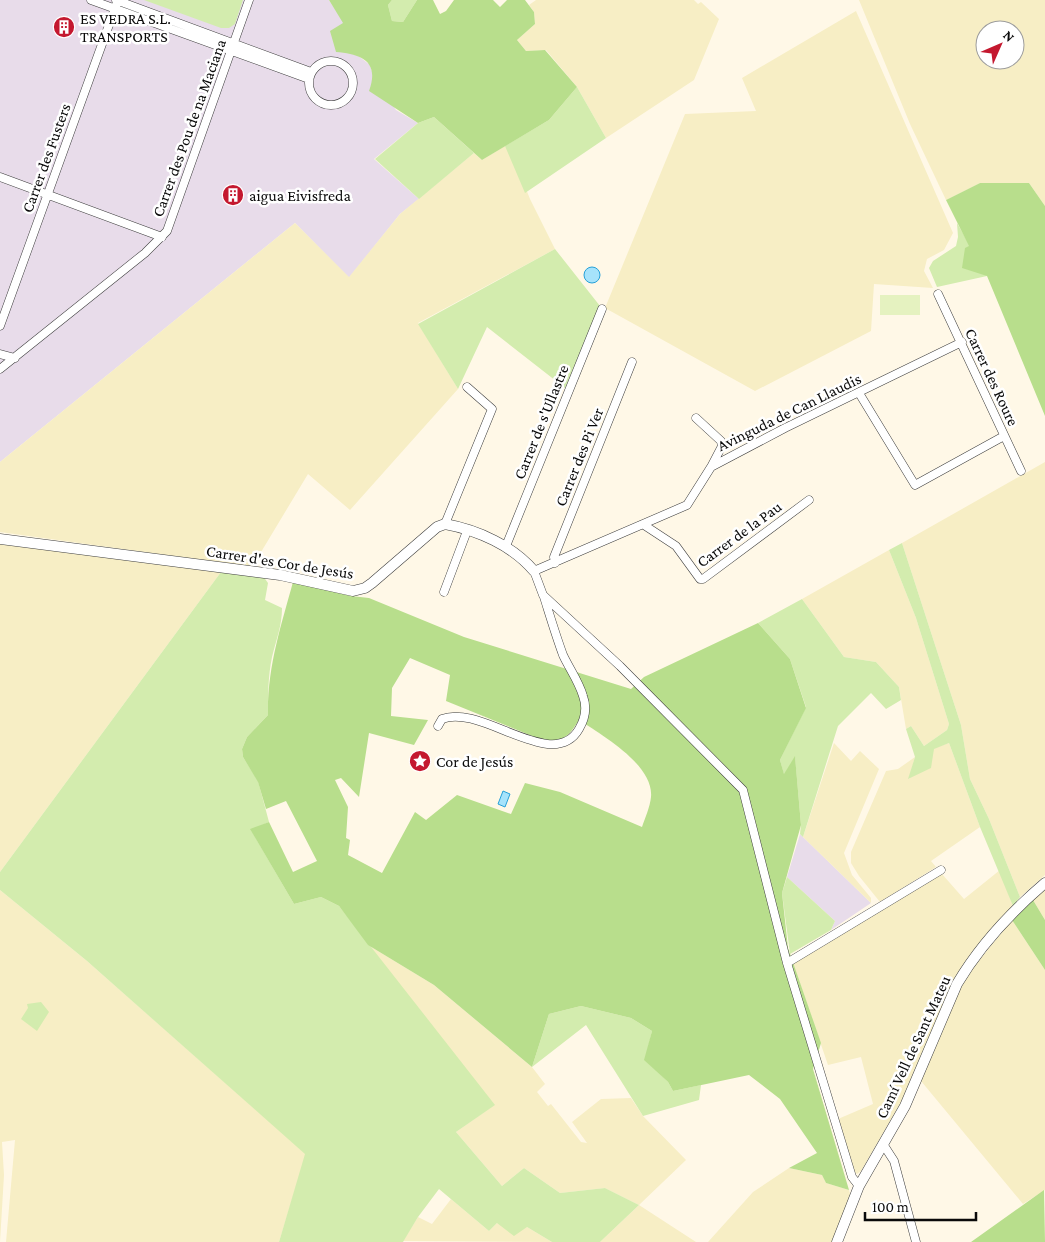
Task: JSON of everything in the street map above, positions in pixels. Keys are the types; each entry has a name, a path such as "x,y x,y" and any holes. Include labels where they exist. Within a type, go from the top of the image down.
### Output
{"street":[{"path":"91,0 230,51 310,75"},
{"path":"117,0 234,43 310,75"},
{"name":"Carrer des Fusters","path":"0,326 117,0"},
{"name":"Carrer des Pou de na Maciana","path":"0,369 162,237 171,220 249,0"},
{"path":"323,62 338,62 350,72 353,79 351,93 341,103 327,105 315,98 309,86 310,75 323,62"},
{"path":"0,177 162,237"},
{"name":"Carrer des Roure","path":"938,294 1021,471"},
{"name":"Carrer de s'Ullastre","path":"506,546 602,309"},
{"name":"Avinguda de Can Llaudis","path":"534,571 555,564 687,505 711,467 962,342"},
{"path":"0,354 14,358"},
{"name":"Carrer des Pi Ver","path":"555,564 554,557 632,362"},
{"path":"438,726 442,718 460,714 545,745 562,744 576,736 586,712 583,695 563,654 534,571 522,557 506,546 445,524 492,409 467,387"},
{"path":"859,392 915,485 1004,436"},
{"path":"696,418 721,441 722,446 711,467"},
{"name":"Carrer de la Pau","path":"644,525 676,546 700,579 703,579 809,500"},
{"name":"Carrer d'es Cor de Jesús","path":"0,539 280,575 353,591 365,588 372,583 437,527 445,524"},
{"path":"444,592 467,531"},
{"path":"543,595 644,691 743,790 786,963 852,1177 859,1186"},
{"path":"786,963 941,870"},
{"name":"Camí Vell de Sant Mateu","path":"837,1242 859,1186 905,1106 948,1002 968,965 1016,910 1045,883"},
{"path":"883,1144 894,1161 916,1242"}],"shaded area":[{"path":"0,0 329,0 344,23 356,54 370,65 374,78 396,110 418,123 374,159 419,199 400,214 349,278 295,223 0,462"},
{"path":"536,0 694,0 698,4 701,2 719,19 694,80 606,138 577,87 546,50 526,51 517,40 535,24 534,12 529,5"},
{"path":"859,0 1045,0 1045,206 1029,183 980,183 946,200 910,124"},
{"path":"856,11 953,233 944,250 927,259 924,271 933,288 874,284 871,331 755,391 605,308 685,114 756,111 742,78"},
{"path":"508,144 530,199 555,249 418,323 458,389 350,510 308,474 252,567 0,532 0,462 295,223 349,277 400,214 474,153 482,160"},
{"path":"1045,462 1045,875 1020,897 989,819 970,779 961,725 902,543"},
{"path":"0,544 221,572 0,872"},
{"path":"889,550 916,618 949,724 947,730 924,746 911,726 906,729 899,687 876,662 844,657 802,599"},
{"path":"834,743 851,761 860,751 879,769 844,853 852,875 871,898 871,903 803,837"},
{"path":"949,743 980,827 931,861 936,867 880,902 851,863 851,852 886,771 898,769 915,757 909,779 934,748"},
{"path":"800,834 871,903 831,930 835,921 787,877"},
{"path":"1000,870 1013,906 993,927 954,979 904,1097 861,1171 857,1174 853,1170 838,1119 873,1104 861,1057 828,1065 793,963 942,874 964,899"},
{"path":"0,890 87,961 306,1154 279,1242 6,1242 15,1140 2,1142 4,1175 0,1242"},
{"path":"1045,890 1045,920 1033,900"},
{"path":"1012,920 1045,970 1045,1190 1023,1204 921,1081 947,1016 968,974"},
{"path":"368,945 434,985 532,1067 545,1084 537,1092 548,1106 551,1104 581,1142 587,1143 572,1122 601,1099 631,1098 643,1116 686,1160 639,1205 605,1188 560,1193 524,1168 502,1186 456,1132 494,1105"},
{"path":"789,1168 822,1175 826,1183 849,1190 851,1198 834,1242 708,1242 753,1192"},
{"path":"451,1199 489,1231 497,1223 527,1227 552,1242 403,1241 418,1217 432,1224"},
{"path":"639,1205 696,1242 600,1242"}],"green space":[{"path":"144,0 243,0 235,24 229,28 221,28"},
{"path":"329,0 392,0 388,5 392,21 403,22 417,0 433,0 440,14 446,11 454,0 493,0 500,7 507,0 525,0 534,12 535,24 517,40 526,51 545,50 577,87 549,120 482,160 434,117 418,123 369,91 372,73 366,61 360,57 336,52 330,31 343,23"},
{"path":"392,0 417,0 403,22 392,21 388,5"},
{"path":"577,87 606,138 525,193 505,146 549,120"},
{"path":"434,117 474,153 419,199 375,159 418,123"},
{"path":"980,183 1029,183 1045,206 1045,416 987,276 962,268 965,248 969,246 946,200"},
{"path":"957,223 987,276 937,287 929,268 933,261 956,246 958,237"},
{"path":"555,249 600,306 565,388 487,327 458,389 418,324"},
{"path":"880,295 920,295 920,315 880,315"},
{"path":"902,543 961,725 970,779 989,819 1020,897 1013,906 980,827 949,743 934,749 931,768 908,779 915,757 906,729 911,726 924,746 947,730 949,724 916,618 889,550"},
{"path":"221,572 263,576 268,583 265,600 282,608 280,627 270,671 268,715 247,737 242,749 243,757 258,781 269,822 251,830 294,904 321,897 339,906 495,1105 456,1132 502,1186 524,1168 560,1193 605,1188 639,1205 600,1242 552,1242 527,1227 514,1236 497,1223 489,1231 439,1189 418,1217 403,1242 279,1242 305,1154 87,961 0,890 0,872"},
{"path":"293,582 351,596 369,598 464,637 631,689 644,677 758,623 790,659 806,708 780,760 784,774 795,756 801,825 782,893 788,948 821,1043 813,1069 849,1190 826,1183 822,1175 789,1168 817,1153 780,1099 749,1075 673,1091 668,1082 644,1060 652,1031 631,1018 581,1006 549,1014 532,1067 434,985 368,945 339,906 321,897 294,904 250,829 269,822 293,872 317,861 286,801 266,809 258,782 243,757 242,749 247,737 268,715 272,664","holes":["410,658 450,675 446,701 542,740 556,740 565,737 572,731 579,720 625,752 636,763 650,785 649,809 642,827 560,792 525,783 511,814 457,795 426,820 415,812 382,873 348,855 350,840 346,838 348,807 335,780 341,778 359,797 369,733 414,745 428,720 391,716 392,688"]},
{"path":"802,599 844,657 876,662 899,687 901,700 886,709 871,693 838,726 803,837 800,834 801,825 795,757 784,775 780,760 806,707 790,659 758,623"},
{"path":"787,877 835,921 831,930 790,954 782,893"},
{"path":"1033,900 1045,920 1045,970 1012,920"},
{"path":"41,1002 49,1012 37,1031 21,1019 28,1008 27,1004"},
{"path":"581,1006 631,1018 652,1031 645,1060 668,1082 673,1091 701,1085 699,1100 643,1116 586,1025 532,1067 549,1014"},
{"path":"1044,1190 1045,1242 971,1242"}],"water":[{"path":"592,267 598,269 600,275 598,281 592,283 586,281 584,275 586,269"},
{"path":"503,791 510,794 505,807 498,804"}],"place":[{"name":"ES VEDRA S.L. TRANSPORTS","path":"64,27"},
{"name":"aigua Eivisfreda","path":"233,195"},
{"name":"Cor de Jesús","path":"420,761"}]}
